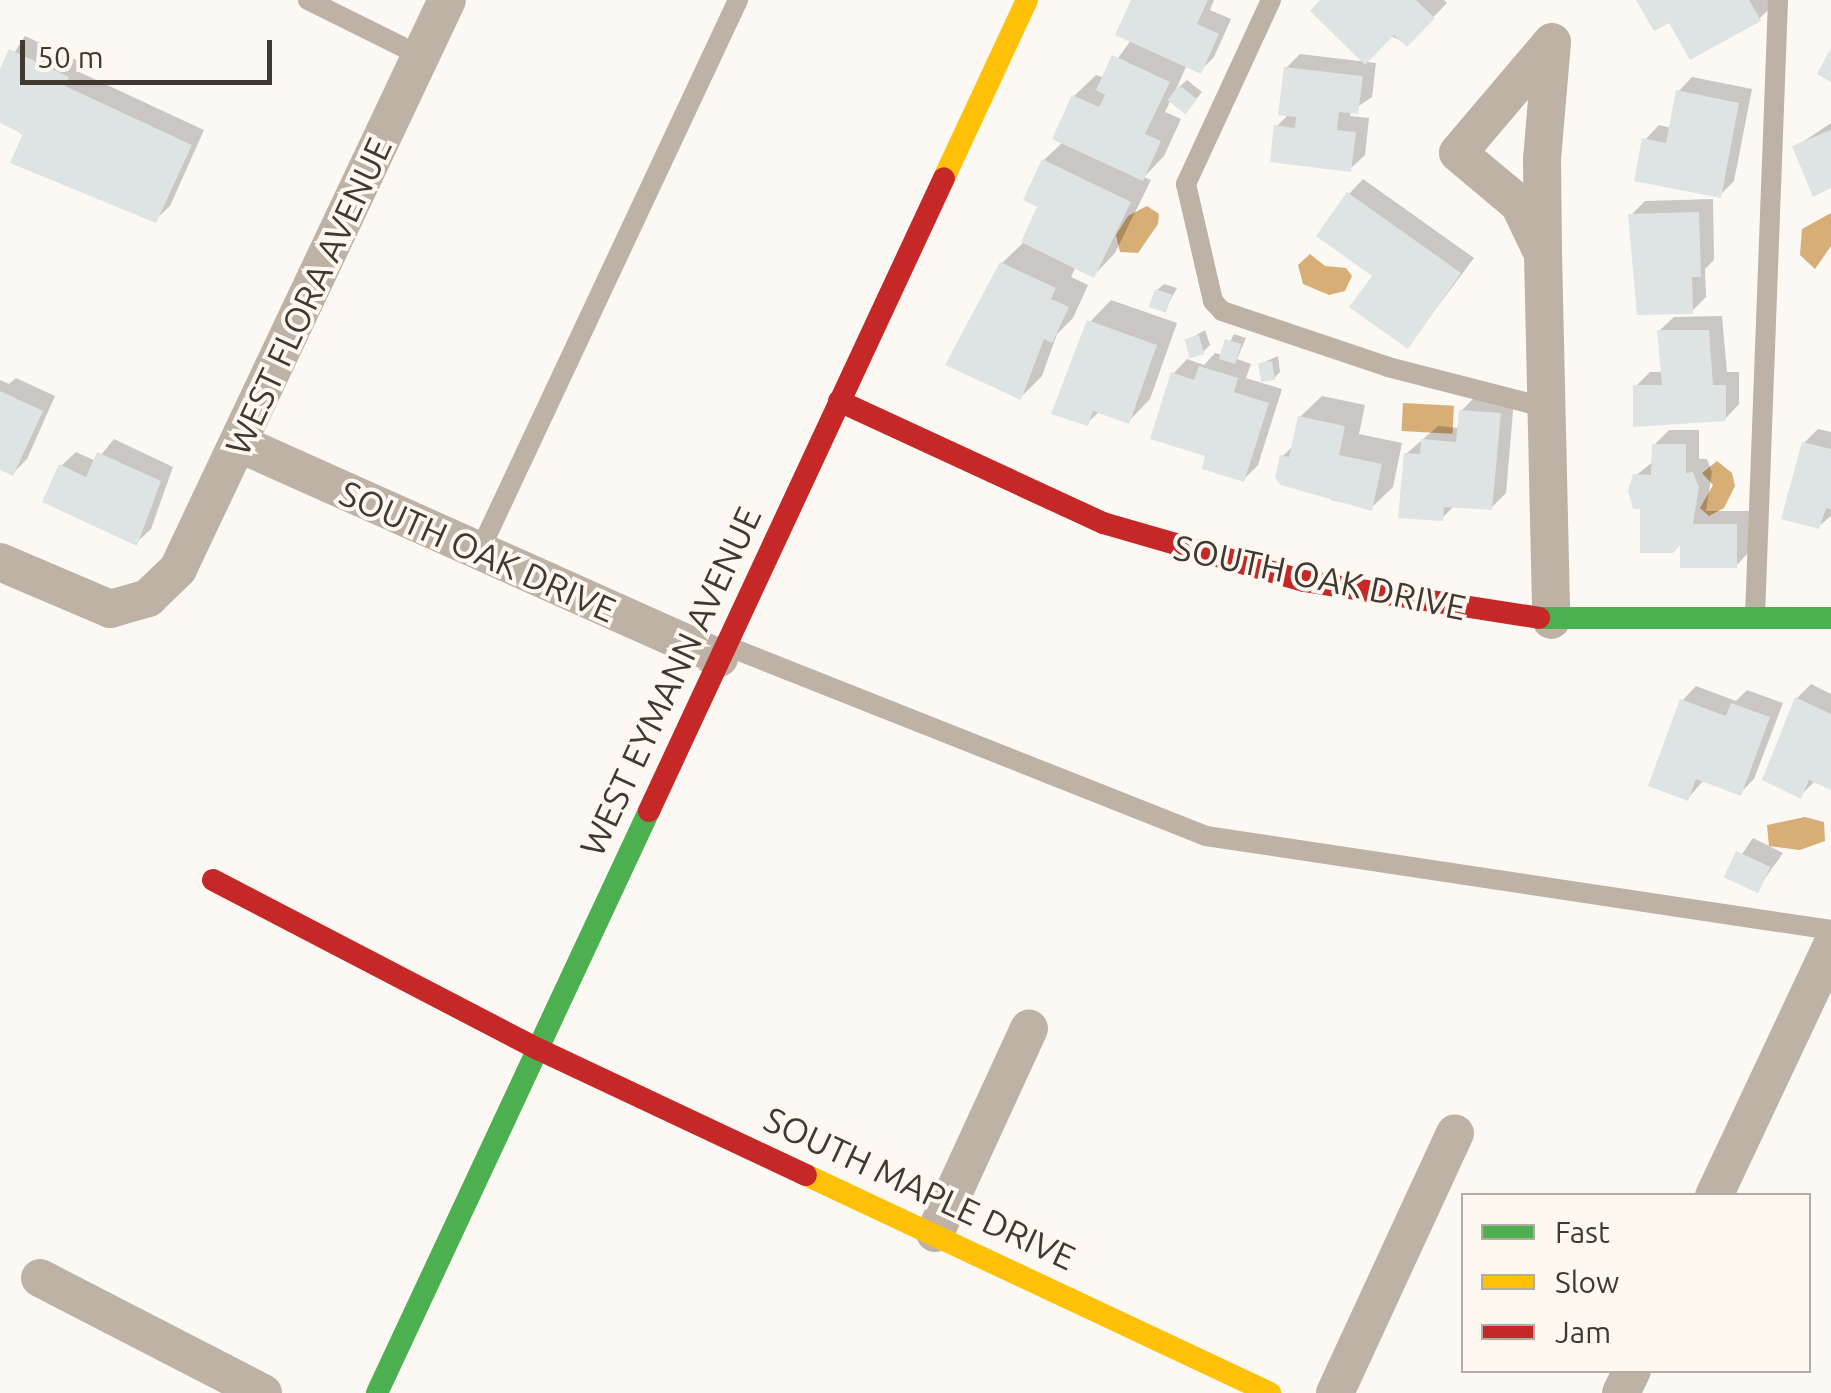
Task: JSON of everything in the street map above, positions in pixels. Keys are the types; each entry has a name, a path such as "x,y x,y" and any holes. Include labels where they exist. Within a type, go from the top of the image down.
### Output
{"street":[{"name":"WEST FLORA AVENUE","path":"0,562 110,609 163,588 238,443 447,0"},
{"name":"WEST EYMANN AVENUE","path":"378,1393 1027,0"},
{"path":"1544,254 1519,204 1458,153 1552,42 1542,159 1548,408 1551,620"},
{"name":"SOUTH OAK DRIVE","path":"838,401 1032,494 1172,547 1304,581 1551,620 1831,618"},
{"name":"SOUTH OAK DRIVE","path":"238,443 479,552 722,652"},
{"name":"SOUTH MAPLE DRIVE","path":"213,880 538,1049 1270,1393"},
{"path":"1715,1193 1831,947"},
{"path":"935,1233 1029,1029"},
{"path":"1334,1393 1455,1133"},
{"path":"40,1278 262,1393"}],"lane":[{"path":"308,0 421,56"},
{"path":"479,552 738,0"},
{"path":"1271,0 1186,184 1212,301 1222,310 1388,368 1548,408"},
{"path":"1755,618 1778,0"},
{"path":"722,652 1206,836 1831,930"}],"shaded area":[{"path":"1147,206 1159,214 1158,224 1138,253 1120,252 1116,235 1128,216"},
{"path":"1831,213 1831,246 1815,269 1800,255 1802,229"},
{"path":"1310,254 1325,266 1346,268 1352,276 1345,291 1329,295 1303,284 1298,265"},
{"path":"1403,403 1454,406 1452,434 1402,431"},
{"path":"1717,461 1732,473 1735,486 1724,508 1709,516 1700,508 1713,485 1702,473"},
{"path":"1805,817 1824,822 1825,841 1800,850 1769,846 1767,825"}],"building":[{"path":"1131,0 1208,0 1197,24 1219,34 1201,74 1115,35"},
{"path":"1320,0 1416,0 1435,18 1407,47 1394,35 1365,65 1310,11"},
{"path":"1636,0 1749,0 1761,21 1690,60 1669,23 1654,31"},
{"path":"1831,48 1831,82 1817,74"},
{"path":"9,49 69,77 65,86 192,145 156,223 10,163 23,134 0,123 0,69"},
{"path":"1112,55 1170,82 1145,134 1161,141 1143,181 1052,139 1072,95 1099,107 1105,95 1096,90"},
{"path":"1284,67 1363,76 1358,114 1339,112 1337,130 1356,132 1351,172 1270,162 1274,125 1295,128 1296,117 1278,115"},
{"path":"1179,85 1197,99 1185,114 1167,100"},
{"path":"1676,90 1739,103 1721,198 1634,181 1642,138 1666,143"},
{"path":"1831,130 1831,188 1813,197 1792,146"},
{"path":"1042,159 1131,202 1094,278 1021,242 1037,207 1023,200"},
{"path":"1347,192 1461,273 1408,349 1349,307 1372,276 1316,236"},
{"path":"1699,212 1701,277 1692,277 1693,314 1637,315 1628,214"},
{"path":"1000,262 1056,288 1051,299 1069,307 1052,343 1044,339 1021,400 945,365"},
{"path":"1155,289 1172,295 1166,313 1149,307"},
{"path":"1087,320 1157,345 1129,424 1093,411 1088,426 1051,414"},
{"path":"1657,330 1709,330 1713,385 1726,385 1726,421 1633,427 1633,385 1662,385"},
{"path":"1199,335 1204,354 1190,358 1185,339"},
{"path":"1225,339 1241,344 1235,364 1219,359"},
{"path":"1272,361 1275,380 1261,382 1258,363"},
{"path":"1199,366 1238,378 1234,392 1269,403 1244,482 1202,469 1205,456 1150,439 1171,372 1194,380"},
{"path":"0,391 43,411 13,476 0,470"},
{"path":"1459,410 1501,413 1492,510 1444,507 1443,521 1398,518 1404,453 1420,454 1421,439 1456,442"},
{"path":"1298,416 1345,426 1339,455 1382,464 1372,511 1281,485 1275,478 1280,455 1289,457"},
{"path":"1802,442 1831,449 1831,509 1826,508 1819,529 1781,519"},
{"path":"1652,444 1686,444 1686,473 1693,472 1699,488 1693,524 1737,524 1737,568 1680,568 1680,545 1673,553 1640,553 1640,509 1633,509 1628,491 1633,474 1651,475"},
{"path":"97,452 161,481 137,546 42,502 59,464 86,477"},
{"path":"1795,697 1831,714 1831,790 1809,780 1801,799 1762,780"},
{"path":"1680,699 1726,716 1731,703 1770,717 1741,796 1696,779 1688,801 1648,786"},
{"path":"1736,851 1770,867 1758,893 1724,877"}],"traffic: fast":[{"path":"1539,618 1831,618"},
{"path":"377,1393 649,811"}],"traffic: slow":[{"path":"944,178 1027,0"},
{"path":"806,1175 1270,1393"}],"traffic: jam":[{"path":"649,811 944,178"},
{"path":"839,401 1103,523 1304,581 1539,618"},
{"path":"213,880 538,1049 806,1175"}]}
